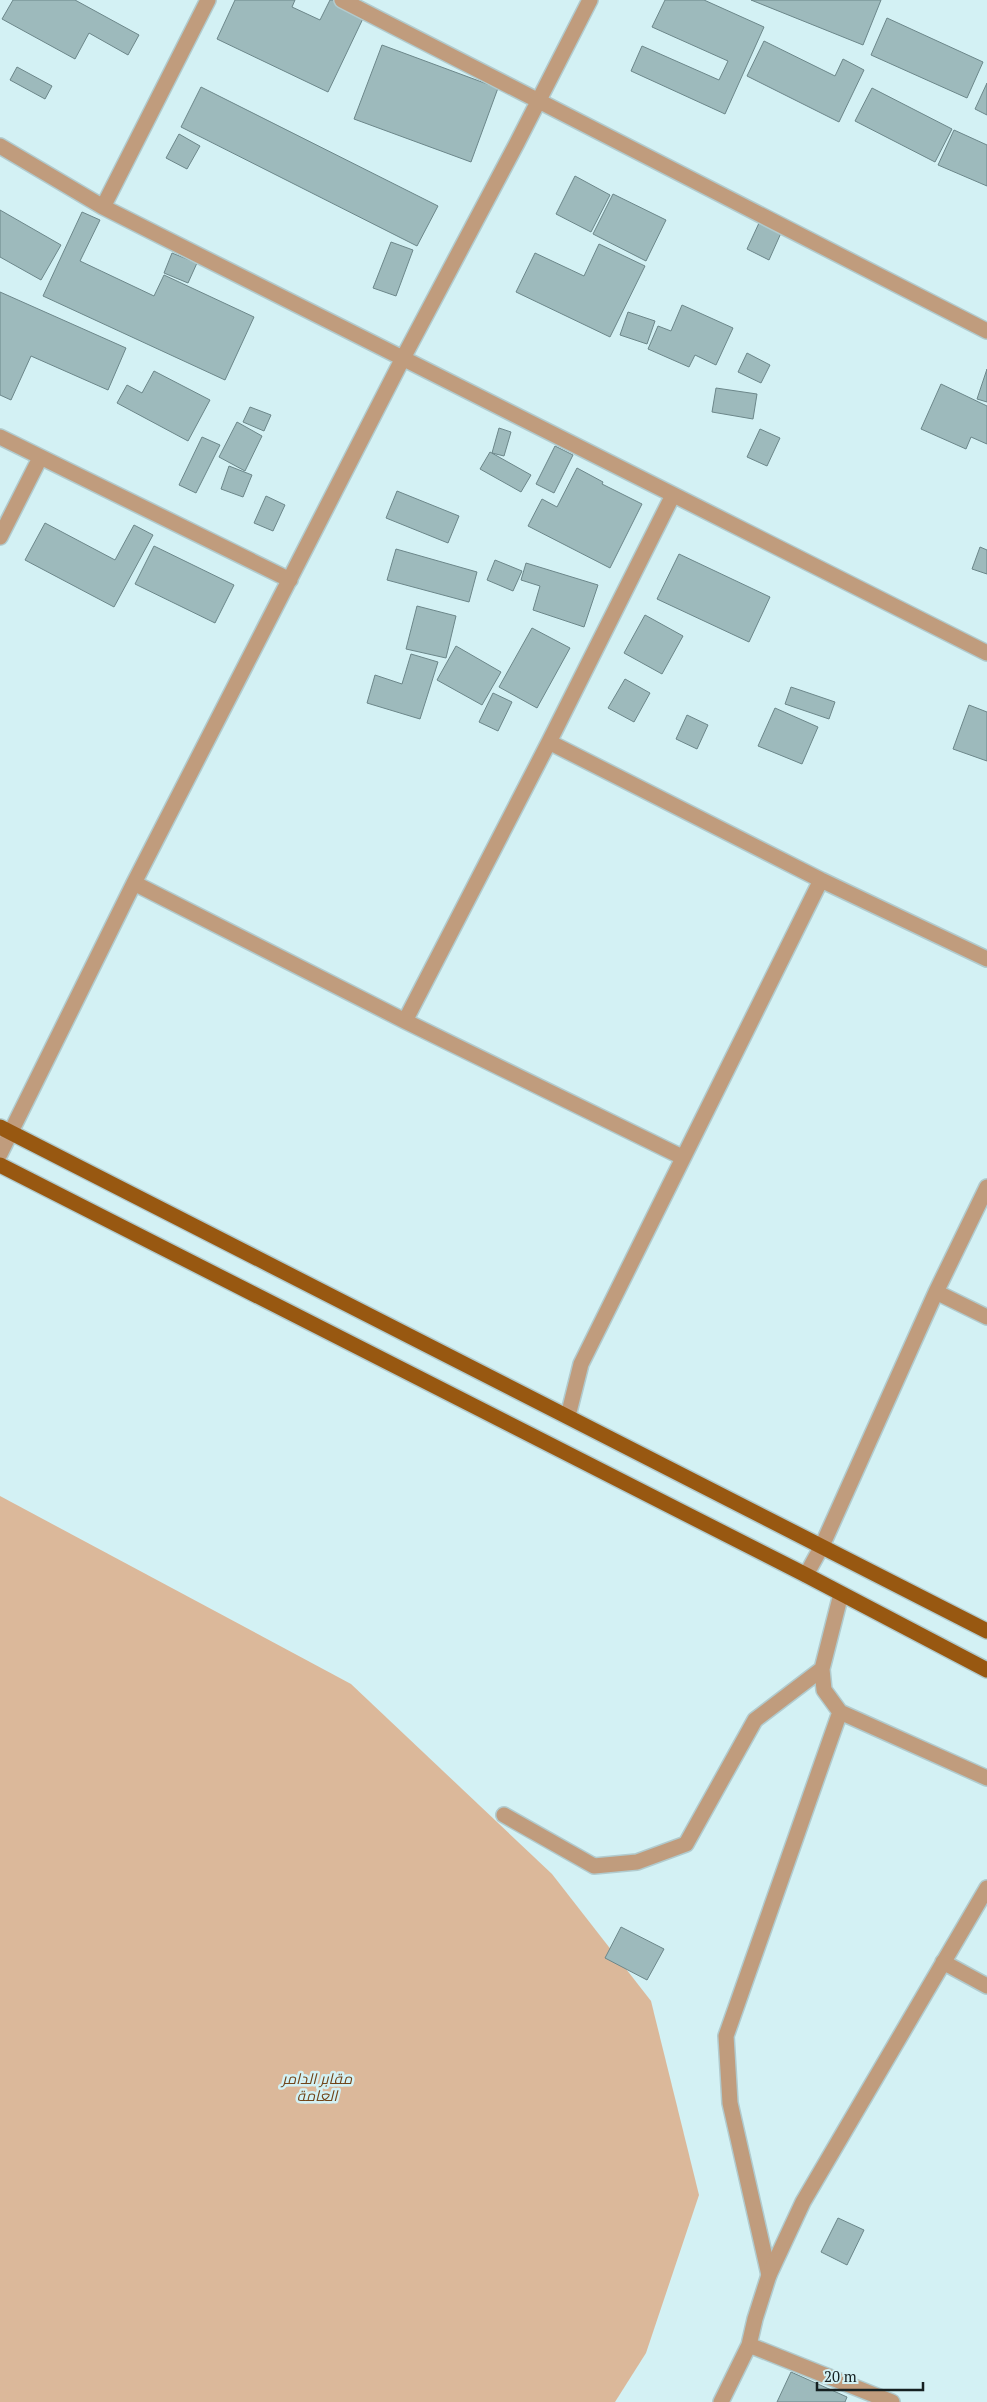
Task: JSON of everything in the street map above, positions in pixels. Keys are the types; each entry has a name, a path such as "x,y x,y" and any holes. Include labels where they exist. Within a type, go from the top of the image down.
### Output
{"main road":[{"path":"6,1129 987,1631"},
{"path":"0,1165 806,1575 987,1670"}],"street":[{"path":"103,207 208,0"},
{"path":"342,0 987,331"},
{"path":"0,1154 6,1129 402,360 590,0"},
{"path":"0,146 103,207 402,360 987,653"},
{"path":"0,437 290,580"},
{"path":"0,537 40,458"},
{"path":"405,1021 549,742 672,495"},
{"path":"549,742 821,880 987,959"},
{"path":"568,1416 581,1364 821,880"},
{"path":"134,883 405,1021 682,1157"},
{"path":"806,1575 822,1546 936,1292 987,1187"},
{"path":"936,1292 987,1317"},
{"path":"842,1594 822,1669 824,1690 840,1712 987,1778"},
{"path":"504,1815 594,1866 637,1862 686,1844 755,1720 822,1669"},
{"path":"769,2275 730,2102 726,2036 840,1712"},
{"path":"721,2402 749,2345 769,2275 807,2194 987,1888"},
{"path":"943,1962 987,1986"},
{"path":"749,2345 892,2402"}],"green space":[{"name":"مقابر الدامر العامة","path":"0,1496 351,1684 552,1874 651,2001 699,2195 646,2353 615,2402 0,2402"}],"building":[{"path":"13,0 75,0 139,35 128,55 89,33 75,59 2,19"},
{"path":"235,0 295,0 292,7 320,20 330,0 352,0 368,8 328,92 217,39"},
{"path":"665,0 704,0 764,27 725,114 631,71 642,46 719,80 728,61 652,27"},
{"path":"751,0 881,0 863,45"},
{"path":"887,18 983,62 967,98 871,55"},
{"path":"764,41 835,76 843,59 864,70 839,122 747,76"},
{"path":"382,45 498,88 471,162 354,119"},
{"path":"17,67 52,86 45,99 10,80"},
{"path":"987,83 987,115 975,109"},
{"path":"201,87 438,206 417,246 181,127"},
{"path":"872,88 952,129 935,162 855,121"},
{"path":"954,130 987,145 987,186 938,165"},
{"path":"179,134 200,146 187,169 166,158"},
{"path":"575,176 610,195 591,232 556,214"},
{"path":"613,194 666,220 646,261 593,234"},
{"path":"0,210 61,245 41,280 0,257"},
{"path":"82,212 100,220 80,261 154,296 164,275 254,317 225,380 43,296"},
{"path":"759,223 781,233 769,260 747,249"},
{"path":"391,242 413,250 396,296 373,288"},
{"path":"599,244 645,266 610,337 516,292 535,253 584,276"},
{"path":"172,253 197,263 188,283 164,273"},
{"path":"0,292 126,348 108,390 31,356 11,400 0,395"},
{"path":"682,305 733,328 716,365 695,355 689,367 648,349 658,326 671,331"},
{"path":"628,312 655,321 647,344 620,335"},
{"path":"747,353 770,365 761,383 738,372"},
{"path":"987,369 987,402 977,399"},
{"path":"154,371 210,400 188,441 117,403 127,385 142,393"},
{"path":"941,384 987,406 987,444 971,437 966,449 921,429"},
{"path":"716,388 757,394 753,419 712,412"},
{"path":"250,407 271,415 264,431 243,422"},
{"path":"237,422 262,436 245,471 219,457"},
{"path":"499,428 511,432 504,456 492,453"},
{"path":"760,429 780,438 767,466 747,457"},
{"path":"202,437 220,445 196,493 179,485"},
{"path":"555,446 573,455 554,493 536,484"},
{"path":"490,452 531,475 521,492 480,469"},
{"path":"229,466 252,475 243,497 221,489"},
{"path":"577,468 603,482 602,484 642,504 610,568 528,526 542,499 557,507"},
{"path":"397,491 459,516 448,543 386,518"},
{"path":"266,496 285,505 273,531 254,523"},
{"path":"45,523 115,560 134,525 153,535 114,607 25,560"},
{"path":"154,546 234,585 215,623 135,584"},
{"path":"980,547 987,550 987,574 972,569"},
{"path":"396,549 477,572 469,602 387,580"},
{"path":"679,554 770,597 749,642 657,599"},
{"path":"495,560 522,571 513,591 487,580"},
{"path":"526,563 598,585 584,627 533,610 540,586 521,580"},
{"path":"417,606 456,616 446,658 406,649"},
{"path":"645,615 683,636 662,674 624,653"},
{"path":"532,628 570,648 537,708 499,687"},
{"path":"456,646 501,672 482,705 437,680"},
{"path":"411,654 438,662 420,719 367,703 375,675 402,684"},
{"path":"625,679 650,693 634,722 608,708"},
{"path":"791,687 835,702 829,719 785,704"},
{"path":"493,693 512,702 498,731 479,722"},
{"path":"969,705 987,712 987,761 953,749"},
{"path":"775,708 818,727 802,764 758,746"},
{"path":"687,715 708,725 697,749 676,739"},
{"path":"621,1927 664,1949 647,1980 605,1958"},
{"path":"838,2218 864,2230 847,2265 821,2252"},
{"path":"791,2372 847,2397 845,2402 777,2402"}]}
